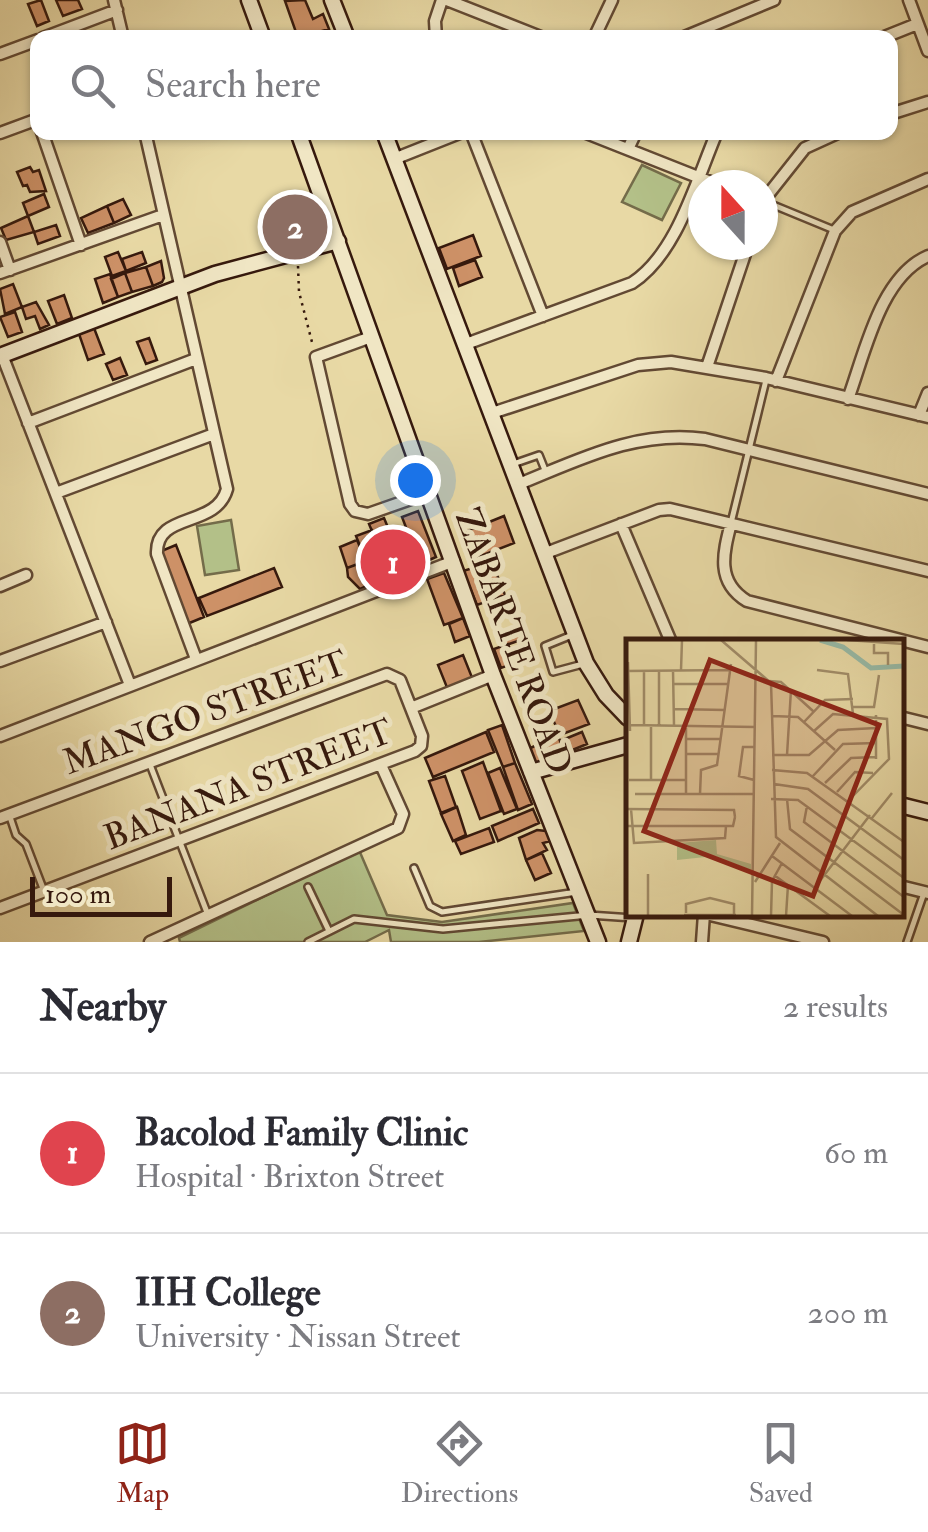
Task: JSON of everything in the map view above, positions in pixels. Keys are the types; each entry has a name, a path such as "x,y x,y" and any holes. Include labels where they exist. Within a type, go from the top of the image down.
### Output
{"main road":[{"path":"249,0 259,30"},
{"path":"332,0 343,30"},
{"name":"ZABARTE ROAD","path":"301,140 493,675 598,942"},
{"path":"387,140 586,663 614,706 626,716"},
{"path":"1,355 181,286 338,241"},
{"path":"531,772 626,744"},
{"path":"903,806 928,812"},
{"path":"629,942 636,917"}],"street":[{"path":"435,30 434,22 445,0 522,30"},
{"path":"598,30 612,0"},
{"path":"701,30 774,0"},
{"path":"908,0 928,51"},
{"path":"58,30 115,5 122,30"},
{"path":"898,32 917,24"},
{"path":"0,54 30,42"},
{"path":"898,111 928,102"},
{"path":"0,133 30,122"},
{"path":"45,140 80,244"},
{"path":"147,140 227,488 224,499 212,512 170,528 157,544 157,554 196,659"},
{"path":"394,159 442,140"},
{"path":"474,140 544,316"},
{"path":"605,140 688,173"},
{"path":"628,149 632,140"},
{"path":"701,170 714,140"},
{"path":"778,182 804,148 822,140"},
{"path":"771,380 835,230 852,212 928,179"},
{"path":"466,344 632,283 664,254 688,200"},
{"path":"0,242 5,272 164,215"},
{"path":"848,399 889,291 902,272 928,256"},
{"path":"708,367 743,260"},
{"path":"371,337 316,357 355,511 368,514 428,493"},
{"path":"1,355 130,685"},
{"path":"28,423 196,359"},
{"path":"492,413 638,365 671,362 771,380 924,416 928,393"},
{"path":"56,494 214,434"},
{"path":"519,484 650,437 690,437 928,494"},
{"path":"546,554 670,509 928,571"},
{"path":"731,523 723,566 736,595 897,639"},
{"path":"621,524 669,639"},
{"path":"0,736 454,561"},
{"path":"0,586 26,575"},
{"path":"0,661 106,622"},
{"path":"903,641 928,647"},
{"name":"MANGO STREET","path":"4,816 387,674 400,680 411,708"},
{"path":"411,708 493,675"},
{"name":"BANANA STREET","path":"0,908 421,746 422,736 411,708"},
{"path":"903,718 928,724"},
{"path":"150,942 210,918 398,828 403,814 381,764"},
{"path":"702,942 705,917"},
{"path":"715,917 788,938 823,942"}],"lane":[{"path":"778,207 835,230"},
{"path":"731,523 771,380"},
{"path":"512,465 539,455 546,473"},
{"path":"574,634 545,645 553,672 586,663"},
{"path":"149,762 210,918"},
{"path":"4,816 28,848 44,892"},
{"path":"414,868 430,906 442,912 580,892"},
{"path":"308,887 329,931"},
{"path":"908,942 927,888"},
{"path":"308,942 354,919 443,929 589,915 626,916"}],"path":[{"path":"298,250 299,292 316,357"}],"green space":[{"path":"642,165 681,183 662,220 622,202"},
{"path":"231,520 239,570 205,575 197,526"},
{"path":"359,850 387,915 442,922 573,903 584,931 479,942 391,942 389,930 365,942 180,942 179,938"}],"building":[{"path":"41,0 49,21 37,26 28,4"},
{"path":"56,0 78,0 82,9 63,16"},
{"path":"305,0 313,19 323,14 329,29 295,30 285,1"},
{"path":"30,167 33,172 39,170 46,191 30,192 27,185 23,186 17,172"},
{"path":"44,194 49,207 28,216 23,203"},
{"path":"123,199 131,215 114,223 107,206"},
{"path":"107,206 114,223 88,233 81,218"},
{"path":"28,216 34,232 6,240 1,228"},
{"path":"56,225 60,236 38,244 34,232"},
{"path":"473,235 481,256 447,269 439,248"},
{"path":"118,252 126,271 112,276 105,257"},
{"path":"142,252 146,263 126,271 122,259"},
{"path":"475,260 482,277 459,286 453,268"},
{"path":"161,261 164,278 153,286 146,267"},
{"path":"146,267 153,286 132,292 125,273"},
{"path":"125,273 132,292 118,297 111,279"},
{"path":"110,274 118,297 103,303 95,279"},
{"path":"13,284 22,307 5,314 0,289"},
{"path":"64,295 72,318 57,324 48,301"},
{"path":"36,302 49,325 40,329 35,316 26,319 22,307"},
{"path":"15,312 22,332 8,337 0,317"},
{"path":"94,328 104,354 88,360 79,334"},
{"path":"149,338 157,360 146,364 137,342"},
{"path":"120,358 127,375 113,380 106,364"},
{"path":"418,511 436,557 420,564 402,517"},
{"path":"504,516 514,543 478,557 467,531"},
{"path":"384,518 396,547 381,553 369,524"},
{"path":"372,530 380,549 364,556 356,536"},
{"path":"357,540 366,561 347,568 340,547"},
{"path":"176,545 204,617 187,624 159,552"},
{"path":"396,547 404,570 390,576 381,553"},
{"path":"380,549 390,576 374,583 364,556"},
{"path":"366,561 374,583 360,589 348,577 347,568"},
{"path":"492,562 505,595 477,605 463,571"},
{"path":"274,568 282,587 207,616 199,598"},
{"path":"444,573 463,618 444,625 427,579"},
{"path":"463,618 470,636 455,642 449,624"},
{"path":"517,627 521,640 503,646 499,633"},
{"path":"508,644 515,663 501,668 494,649"},
{"path":"463,655 473,680 448,690 438,665"},
{"path":"578,700 589,724 560,735 549,711"},
{"path":"502,725 515,763 503,767 488,730"},
{"path":"486,732 494,752 433,777 425,758"},
{"path":"582,732 587,744 565,753 560,741"},
{"path":"558,736 565,753 535,765 528,749"},
{"path":"483,762 501,811 480,819 462,771"},
{"path":"515,763 532,804 518,810 503,767"},
{"path":"500,768 517,809 504,814 488,773"},
{"path":"445,776 456,807 441,813 429,781"},
{"path":"457,807 466,835 453,841 441,814"},
{"path":"533,809 539,823 498,841 492,826"},
{"path":"489,828 494,842 461,854 455,841"},
{"path":"537,830 546,831 551,841 543,843 547,850 526,860 519,838"},
{"path":"542,853 551,873 535,880 526,860"}],"place":[{"name":"IIH College","path":"295,227"},
{"name":"Bacolod Family Clinic","path":"393,562"}]}
